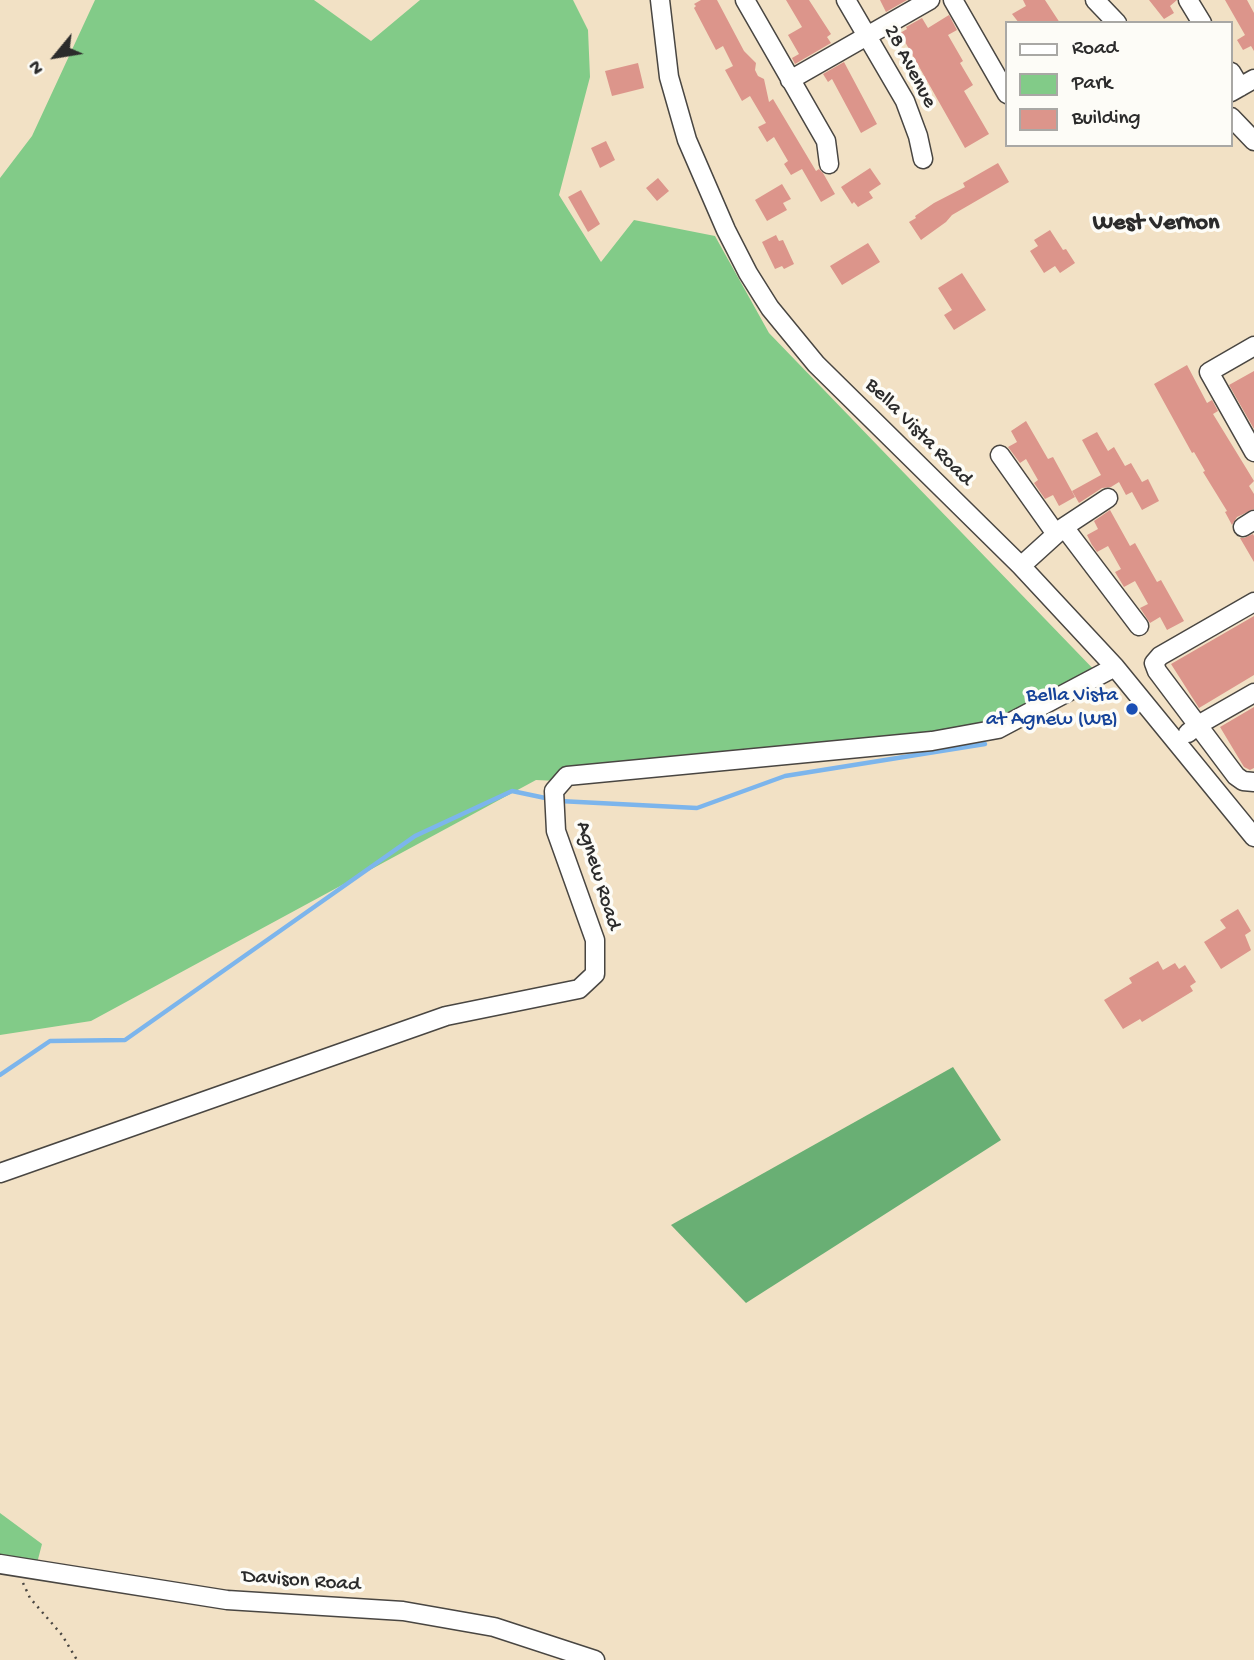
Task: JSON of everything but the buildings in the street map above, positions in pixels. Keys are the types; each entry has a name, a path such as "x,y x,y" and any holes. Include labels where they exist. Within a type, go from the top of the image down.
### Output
{"street":[{"name":"Bella Vista Road","path":"660,0 668,78 687,141 726,230 770,308 816,364 1021,566 1115,667 1254,837"},
{"path":"745,0 827,141 829,163"},
{"name":"28 Avenue","path":"846,0 905,102 918,136 923,159"},
{"path":"790,80 929,0"},
{"path":"953,0 1006,92"},
{"path":"1095,0 1115,21"},
{"path":"1188,0 1201,21"},
{"path":"1233,119 1254,141"},
{"path":"1254,346 1209,372 1254,452"},
{"path":"1000,455 1139,626"},
{"path":"1021,566 1060,530 1108,498"},
{"path":"1254,602 1160,656 1154,663 1157,671 1236,776 1243,781 1254,782"},
{"name":"Agnew Road","path":"0,1173 446,1016 579,989 595,974 595,940 556,831 554,791 567,775 932,741 999,729 1115,667"},
{"path":"1178,742 1198,725 1254,693"},
{"name":"Davison Road","path":"8,1565 227,1600 403,1611 494,1627 595,1660"}],"path":[{"path":"8,1565 30,1598 62,1635 77,1660"}],"green space":[{"path":"95,0 314,0 371,41 420,0 573,0 588,30 590,77 559,195 601,262 634,220 715,236 769,333 1101,677 997,724 565,775 558,781 536,780 91,1021 0,1035 0,178 32,136"},
{"path":"953,1067 1001,1140 746,1303 671,1225"},
{"path":"0,1513 42,1544 36,1567 0,1557"}],"waterway":[{"path":"559,801 697,808 785,776 985,744"},
{"path":"0,1075 50,1041 125,1040 415,836 512,791 550,799"}],"place":[{"name":"Bella Vista at Agnew (WB)","path":"1132,709"}],"district":[{"name":"West Vernon","path":"1156,224"}]}
